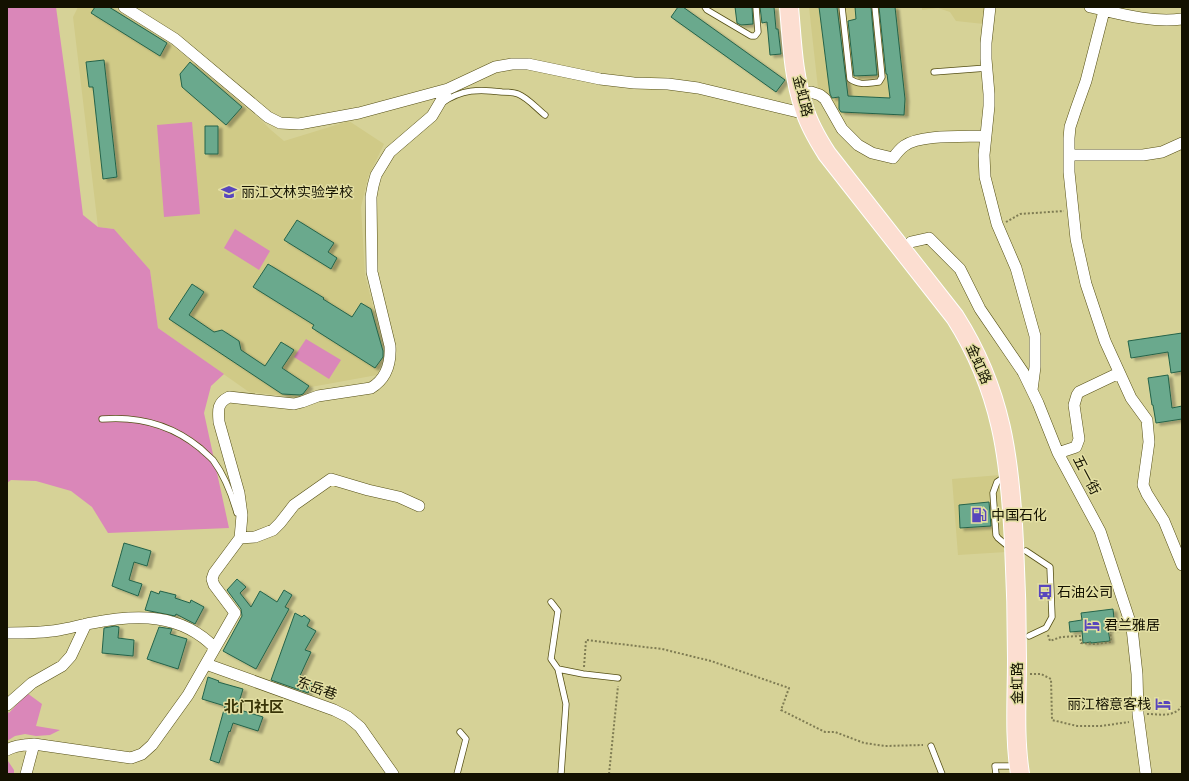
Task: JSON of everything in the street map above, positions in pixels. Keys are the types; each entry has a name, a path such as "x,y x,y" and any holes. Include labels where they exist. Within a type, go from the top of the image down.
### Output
{"main road":[{"name":"金虹路","path":"789,7 797,82 806,114 814,132 827,154 946,305 971,344 992,394 1003,434 1029,602 1028,738 1023,771"},
{"name":"金虹路","path":"800,7 811,92 819,116 830,138 964,311 984,344 999,378 1009,411 1018,452 1023,495 1017,602 1017,739 1023,771"}],"street":[{"path":"124,7 175,39 262,113 280,123 299,124 359,113 448,89 496,67 520,63 600,79 634,83 668,84 698,88 806,114"},
{"path":"990,7 986,43 989,106 984,154 985,177 998,227 1016,268 1034,336 1035,367 1032,391"},
{"path":"1090,7 1105,9 1150,20 1182,19"},
{"path":"1105,9 1086,81 1070,127 1069,172 1076,239 1086,284 1105,341 1131,398 1147,420 1149,442 1143,485 1164,521 1182,565"},
{"path":"7,750 11,747 34,744 132,758 147,750 152,745 188,694 235,613 214,585 213,576 240,538 242,515 238,493 219,422 218,413 220,404 223,400 229,397 294,404 318,396 371,388 382,378 387,368 390,355 390,346 372,272 371,197 373,186 376,174 390,152 432,116 448,89"},
{"path":"811,92 825,100 847,135 872,153 893,158 904,146 926,138 986,136"},
{"path":"1069,154 1148,155 1170,149 1182,143"},
{"name":"五一街","path":"911,242 929,238 960,269 980,309 1023,372 1058,453 1100,531 1132,628 1137,674 1138,717 1146,774"},
{"path":"1058,453 1076,447 1078,444 1079,439 1074,405 1080,392 1119,373"},
{"path":"240,538 255,537 273,530 280,524 294,505 331,479 399,497 419,506"},
{"path":"7,633 29,633 58,630 134,617 168,620 185,626 205,638 215,648"},
{"path":"7,705 32,683 62,666 71,656 86,624"},
{"name":"东岳巷","path":"206,664 334,710 348,717 365,733 393,774"},
{"path":"26,774 34,744"}],"lane":[{"path":"705,7 707,10 750,36 755,36 758,32 756,7"},
{"path":"842,7 850,79 856,83 862,84 879,82 882,77 875,7"},
{"path":"934,72 987,68"},
{"path":"439,105 454,96 463,93 483,90 517,93 526,98 534,107 545,115"},
{"path":"102,419 127,418 151,422 174,431 195,444 213,460 222,476 234,503 241,527"},
{"path":"551,602 558,611 551,659 558,669 566,704 561,774"},
{"path":"558,669 583,674 618,678"},
{"path":"457,774 466,740 460,732"},
{"path":"932,746 942,774"},
{"path":"996,774 995,766 1023,771"}],"path":[{"path":"998,227 1020,214 1073,210"},
{"path":"1050,641 1061,637 1080,636 1081,643 1094,644 1111,642 1110,630 1132,628"},
{"path":"583,674 586,640 662,649 711,661 789,688 781,710 825,732 835,732 873,745 932,746"},
{"path":"1028,674 1041,674 1051,680 1052,720 1077,726 1101,726 1138,717 1170,715 1179,710 1182,706"},
{"path":"609,774 618,678"}],"shaded area":[{"path":"7,7 56,7 83,215 98,227 114,229 150,270 158,328 224,374 211,386 204,413 229,528 108,533 92,507 71,491 36,481 11,480 7,483"},
{"name":"丽江文林实验学校","path":"78,7 111,7 172,45 284,141 349,121 384,144 368,177 361,207 365,275 385,354 377,375 311,387 302,398 249,392 158,328 150,270 114,229 98,227 73,17"},
{"path":"809,7 905,7 898,8 909,116 838,114 833,103 818,88"},
{"path":"922,7 986,7 984,24 956,21 950,12 938,8 922,10"},
{"path":"192,122 200,214 164,217 157,125"},
{"path":"235,229 270,251 259,270 224,248"},
{"path":"306,339 341,360 329,379 294,357"},
{"name":"中国石化","path":"1000,475 1006,552 958,555 952,479"},
{"path":"27,693 42,704 36,726 60,730 50,735 36,736 25,734 15,736 7,741 7,711 9,713"},
{"path":"8,761 14,770 14,774 7,774"}],"building":[{"path":"95,7 109,7 167,43 160,56 91,13"},
{"path":"678,7 683,7 785,80 776,92 671,17"},
{"path":"735,7 752,7 753,24 741,25 737,23"},
{"path":"760,7 774,7 776,29 778,29 781,54 770,55 767,22 762,23"},
{"path":"819,7 837,7 848,96 890,98 879,7 895,7 905,99 904,115 841,112 839,109 839,97 832,98 830,94"},
{"path":"855,7 871,7 877,75 854,76 848,21 856,19"},
{"path":"104,60 117,177 103,179 93,87 89,87 86,62"},
{"path":"190,62 242,107 226,125 182,87 180,74"},
{"path":"205,126 218,126 218,154 205,154"},
{"path":"297,220 334,243 328,252 337,258 331,269 284,240"},
{"path":"268,264 352,317 361,303 371,309 383,351 383,357 375,368 312,328 314,325 253,287"},
{"path":"192,284 204,292 189,315 214,332 222,330 239,341 241,350 265,366 281,342 294,350 282,368 309,386 303,394 282,394 169,319"},
{"path":"1182,333 1182,371 1171,373 1168,352 1131,358 1128,341"},
{"path":"1168,375 1172,408 1182,406 1182,419 1156,423 1148,378"},
{"path":"989,502 991,526 960,528 959,505"},
{"path":"124,543 151,551 147,566 134,562 129,580 142,584 138,596 112,586"},
{"path":"237,579 246,587 240,593 251,607 260,591 277,602 284,590 292,595 285,607 289,609 256,669 223,651 242,616 241,609 227,590"},
{"path":"151,591 159,594 160,591 176,595 175,598 190,603 191,600 204,607 195,624 176,614 175,616 145,610"},
{"name":"君兰雅居","path":"1113,609 1115,628 1108,629 1110,641 1083,643 1082,631 1070,632 1069,622 1082,620 1081,613"},
{"path":"295,613 302,617 304,615 310,620 307,626 316,631 305,650 311,652 299,678 312,683 308,693 271,680"},
{"path":"115,626 119,627 118,638 134,640 133,656 102,653 104,628"},
{"path":"159,627 172,629 170,634 187,639 178,669 147,659"},
{"path":"208,677 219,681 218,682 243,689 237,709 263,717 258,731 233,723 219,763 210,760 225,706 202,699"}],"place":[{"name":"丽江文林实验学校","path":"229,192"},
{"name":"中国石化","path":"979,515"},
{"name":"石油公司","path":"1045,592"},
{"name":"君兰雅居","path":"1092,625"},
{"name":"丽江榕意客栈","path":"1163,704"}],"district":[{"name":"北门社区","path":"254,707"}]}
